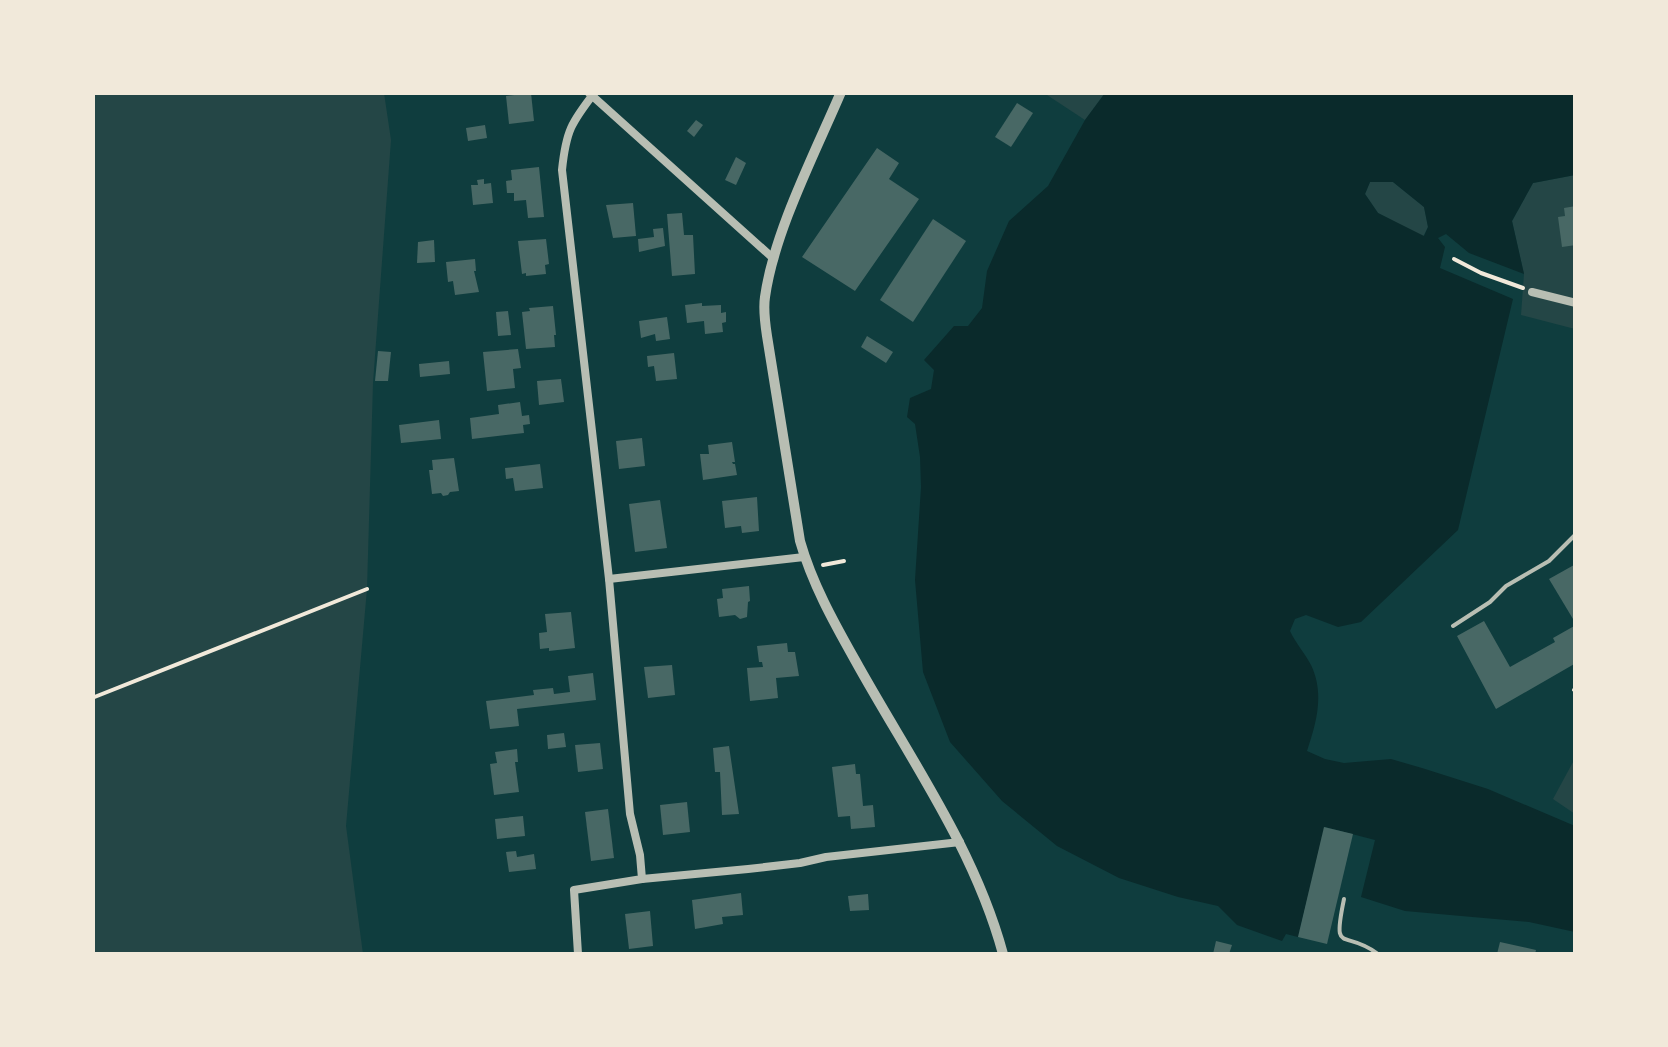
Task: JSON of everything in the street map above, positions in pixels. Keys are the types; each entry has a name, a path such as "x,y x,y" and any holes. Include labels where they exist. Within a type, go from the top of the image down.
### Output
{"street":[{"path":"841,92 791,211 766,295 766,323 792,495 806,563 829,613 960,842 982,891 1002,954"},
{"path":"642,879 630,814 609,579 562,170 571,123 592,94 774,259"},
{"path":"1532,292 1576,303"},
{"path":"609,579 806,563"},
{"path":"578,954 574,890 960,842"}],"lane":[{"path":"1454,626 1506,586 1549,562 1576,534"},
{"path":"1344,899 1340,936 1378,954"}],"path":[{"path":"1454,259 1532,292"},
{"path":"806,563 844,560"},
{"path":"92,698 367,590"}],"shaded area":[{"path":"92,93 384,93 391,140 373,383 367,589 346,826 363,954 93,954"},
{"path":"1044,93 1105,93 1085,120"},
{"path":"1105,93 1575,93 1575,175 1533,183 1512,221 1524,274 1469,253 1446,234 1438,238 1445,247 1440,268 1513,299 1458,530 1361,622 1338,627 1306,615 1295,619 1290,631 1311,665 1318,687 1316,720 1307,751 1344,763 1391,759 1488,789 1575,826 1575,932 1529,922 1405,911 1361,897 1375,840 1325,827 1298,937 1286,934 1282,941 1237,925 1218,906 1119,878 1057,846 1002,801 950,742 923,672 915,580 920,457 915,424 907,417 910,398 931,389 934,370 924,360 954,326 968,326 982,308 987,271 1009,221 1048,186","holes":["1370,182 1393,182 1424,207 1428,227 1424,236 1378,213 1365,194"]},
{"path":"1575,175 1575,329 1521,315 1524,274 1512,221 1533,183"},
{"path":"1370,182 1393,182 1424,207 1428,227 1423,237 1378,213 1365,194"},
{"path":"1575,762 1575,814 1553,799"}],"building":[{"path":"531,93 534,121 509,124 506,96"},
{"path":"1017,103 1033,113 1011,147 995,137"},
{"path":"696,120 703,125 694,137 687,131"},
{"path":"485,125 487,138 468,141 466,128"},
{"path":"877,148 899,163 889,179 919,199 855,291 802,257"},
{"path":"736,157 746,163 736,185 725,180"},
{"path":"539,167 544,217 528,218 526,200 514,201 514,193 507,193 506,181 512,180 511,170"},
{"path":"484,179 484,184 491,183 493,203 473,205 471,185"},
{"path":"633,203 636,236 613,238 606,205"},
{"path":"1576,206 1576,245 1562,247 1558,217 1565,216 1564,208"},
{"path":"682,213 684,235 693,235 695,274 672,276 667,214"},
{"path":"933,219 966,241 913,322 880,300"},
{"path":"663,228 665,246 639,252 638,239 654,237 653,229"},
{"path":"546,239 546,274 522,274 518,241"},
{"path":"434,240 435,262 417,263 418,242"},
{"path":"475,259 479,292 455,295 453,281 448,282 446,262"},
{"path":"685,305 721,305 721,313 726,312 723,332 705,334 704,321 687,323"},
{"path":"553,306 555,347 526,349 522,312"},
{"path":"508,311 511,335 498,336 496,312"},
{"path":"667,317 670,339 656,341 655,334 641,338 639,321"},
{"path":"867,336 893,352 886,363 861,347"},
{"path":"518,349 521,368 513,369 515,388 487,391 483,352"},
{"path":"378,351 391,352 388,381 375,381"},
{"path":"674,353 677,379 656,381 654,366 648,367 647,356"},
{"path":"449,361 450,374 420,377 419,364"},
{"path":"561,379 564,402 539,405 537,381"},
{"path":"520,402 522,416 529,415 530,424 523,425 524,433 472,439 470,418 499,414 498,405"},
{"path":"439,420 441,439 401,443 399,425"},
{"path":"642,438 645,466 619,469 616,441"},
{"path":"732,442 737,475 703,480 700,454 709,454 708,445"},
{"path":"454,458 459,491 443,496 432,494 432,460"},
{"path":"540,464 543,488 515,491 513,478 506,479 505,468"},
{"path":"757,497 759,531 742,533 741,526 725,528 722,501"},
{"path":"660,500 667,548 635,552 629,504"},
{"path":"1574,565 1576,568 1576,624 1549,579"},
{"path":"749,586 747,617 719,617 717,599 723,598 722,589"},
{"path":"571,612 575,648 540,649 539,633 547,632 545,614"},
{"path":"1484,621 1510,667 1555,642 1553,638 1576,625 1576,663 1496,709 1457,636"},
{"path":"787,643 788,652 795,652 799,676 776,678 778,698 750,701 747,668 763,667 757,646"},
{"path":"672,665 675,695 648,698 644,667"},
{"path":"593,673 596,700 517,709 519,726 490,729 486,701 534,695 533,690 553,688 554,694 570,692 568,676"},
{"path":"564,733 566,747 548,749 547,735"},
{"path":"600,743 603,769 578,772 575,745"},
{"path":"729,746 739,814 722,815 720,772 715,772 713,748"},
{"path":"517,749 519,792 494,795 490,764 497,763 495,752"},
{"path":"855,764 856,774 860,774 863,806 873,805 875,827 851,829 850,816 838,817 832,767"},
{"path":"687,802 690,832 663,835 660,805"},
{"path":"608,809 614,858 591,861 585,812"},
{"path":"523,816 525,836 497,839 495,819"},
{"path":"1324,827 1353,834 1327,944 1298,937"},
{"path":"516,851 517,857 534,854 536,869 509,872 506,852"},
{"path":"741,893 743,915 722,917 723,924 695,929 692,900"},
{"path":"868,894 869,910 850,911 848,896"},
{"path":"650,911 653,946 629,949 625,914"},
{"path":"1216,941 1232,945 1229,954 1213,954"},
{"path":"1500,942 1536,950 1535,954 1497,954"}]}
